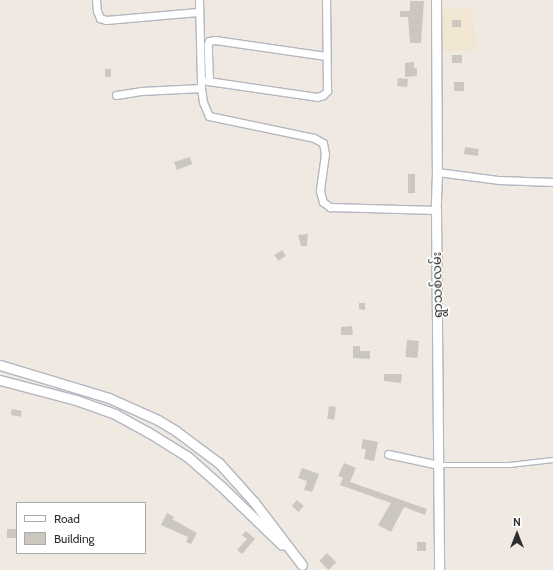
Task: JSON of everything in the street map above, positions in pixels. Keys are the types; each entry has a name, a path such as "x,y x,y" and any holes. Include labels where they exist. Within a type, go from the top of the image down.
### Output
{"main road":[{"name":"ရွာသစ်လမ်း","path":"436,0 439,570"},
{"path":"0,365 109,398 152,417 176,431 224,468 263,514 304,567"},
{"path":"0,380 76,400 114,414 148,432 194,462 228,492 304,567"}],"street":[{"path":"96,0 97,11 100,18 106,20 198,12"},
{"path":"199,0 198,12 201,88 203,102 209,116 314,138 323,143 325,154 320,191 323,202 330,207 436,210"},
{"path":"201,80 317,96 323,95 327,91 326,0"},
{"path":"209,81 209,41 215,40 326,56"},
{"path":"116,95 142,91 201,88"},
{"path":"437,172 499,180 553,182"},
{"path":"388,454 439,465"}],"lane":[{"path":"439,465 510,465 553,460"}],"shaded area":[{"path":"472,7 476,51 440,51 439,10"}],"building":[{"path":"410,1 424,1 421,43 410,43 408,17 400,17 400,11 410,11"},
{"path":"452,20 461,20 461,27 452,27"},
{"path":"452,55 462,55 462,63 452,63"},
{"path":"414,62 414,68 417,68 417,76 405,77 405,63"},
{"path":"105,69 111,69 111,77 105,77"},
{"path":"398,78 408,79 407,87 397,86"},
{"path":"454,82 464,82 464,91 454,91"},
{"path":"465,147 479,149 478,156 464,154"},
{"path":"190,157 192,164 177,170 174,162"},
{"path":"408,174 415,174 415,193 408,193"},
{"path":"308,234 307,246 301,246 298,235"},
{"path":"282,250 286,256 278,261 275,255"},
{"path":"359,303 365,303 365,310 359,309"},
{"path":"352,326 353,335 341,335 341,327"},
{"path":"407,340 419,341 417,358 406,357"},
{"path":"353,346 360,346 360,351 370,351 370,359 353,358"},
{"path":"384,374 402,374 401,383 384,381"},
{"path":"329,406 336,407 334,420 327,419"},
{"path":"12,409 22,411 21,417 11,415"},
{"path":"363,439 378,442 374,461 364,459 366,450 361,448"},
{"path":"344,463 356,468 350,482 427,509 425,515 404,507 391,532 378,525 391,503 340,485 343,478 338,476"},
{"path":"302,468 319,474 312,492 304,490 307,481 298,478"},
{"path":"297,500 304,506 299,512 292,506"},
{"path":"167,513 174,517 172,519 197,533 191,544 186,542 188,537 161,525"},
{"path":"7,529 16,529 16,538 7,538"},
{"path":"246,531 255,539 242,554 237,550 247,539 242,535"},
{"path":"417,542 426,542 426,551 417,551"},
{"path":"327,553 336,562 328,570 319,561"}]}
